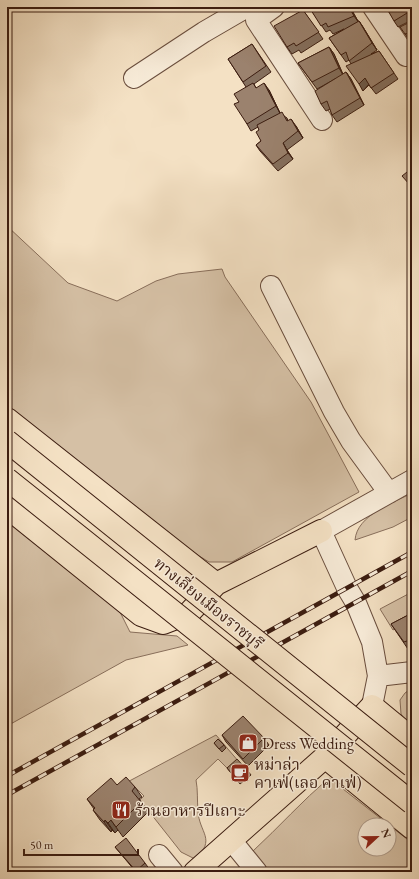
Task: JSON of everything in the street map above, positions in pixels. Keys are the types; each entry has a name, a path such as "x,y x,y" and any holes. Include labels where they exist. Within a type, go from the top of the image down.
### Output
{"main road":[{"path":"7,419 216,584"},
{"name":"ทางเลี่ยงเมืองราชบุรี","path":"7,441 412,766"},
{"name":"ทางเลี่ยงเมืองราชบุรี","path":"7,479 412,803"},
{"path":"7,507 141,615 163,623 189,613 216,584 322,531"},
{"path":"195,872 325,757 372,706 412,739"},
{"path":"325,757 412,828"}],"street":[{"path":"134,78 204,32 247,7"},
{"path":"274,7 256,20 322,120"},
{"path":"373,7 406,56"},
{"path":"272,286 334,412 351,441 389,493"},
{"path":"372,706 378,676 372,642 356,603 347,588 322,531 412,480"},
{"path":"378,676 412,672"},
{"path":"231,840 257,872"},
{"path":"159,855 173,872"}],"shaded area":[{"path":"7,226 68,283 117,301 156,281 178,274 222,269 225,277 311,402 359,492 232,562 209,562 186,548 7,406"},
{"path":"412,493 412,517 393,527 355,540 357,531 369,517 377,511"},
{"path":"7,519 120,612 130,632 177,636 188,645 126,660 7,726"},
{"path":"412,592 412,619 393,630 380,609"},
{"path":"412,688 412,729 401,714 400,700 405,693"},
{"path":"216,735 239,762 230,771 218,759 196,780 199,819 206,841 205,846 195,859 181,852 140,800 144,796 133,785 118,787"},
{"path":"329,778 379,817 357,817 357,857 397,857 397,831 412,843 412,872 266,872 253,851"}],"building":[{"path":"309,7 349,7 354,16 328,27 326,23 321,26"},
{"path":"386,7 412,7 412,10 394,21"},
{"path":"303,10 319,32 296,46 294,43 287,47 274,26"},
{"path":"359,21 372,43 349,61 346,52 341,55 329,38"},
{"path":"412,21 412,41 409,33 405,34 400,27"},
{"path":"252,44 266,66 243,82 228,59"},
{"path":"329,47 339,68 312,82 298,63"},
{"path":"379,51 394,73 371,88 365,78 359,84 346,66"},
{"path":"346,72 360,98 332,115 327,101 321,104 315,91"},
{"path":"253,83 256,88 264,83 276,106 247,124 234,104 239,102 234,94"},
{"path":"282,112 287,121 291,119 298,131 283,143 288,153 273,164 256,145 261,141 256,132 259,130 257,125"},
{"path":"412,168 412,193 407,188 410,185 402,176"},
{"path":"412,613 412,639 404,642 391,624"},
{"name":"Dress Wedding","path":"243,716 264,738 243,759 222,735"},
{"path":"218,739 224,745 219,749 214,743"},
{"name":"หม่าล่า คาเฟ่(เลอ คาเฟ่)","path":"237,759 248,771 238,781 227,768"},
{"name":"ร้านอาหารปีเถาะ","path":"126,777 135,787 132,791 141,802 116,827 111,820 108,823 105,820 104,822 93,810 95,808 87,799 111,778 117,785"},
{"path":"126,838 145,863 136,871 115,847"}],"railway":[{"path":"7,776 412,552"},
{"path":"7,795 412,571"}],"place":[{"name":"Dress Wedding","path":"248,743"},
{"name":"หม่าล่า คาเฟ่(เลอ คาเฟ่)","path":"240,773"},
{"name":"ร้านอาหารปีเถาะ","path":"121,810"}]}
